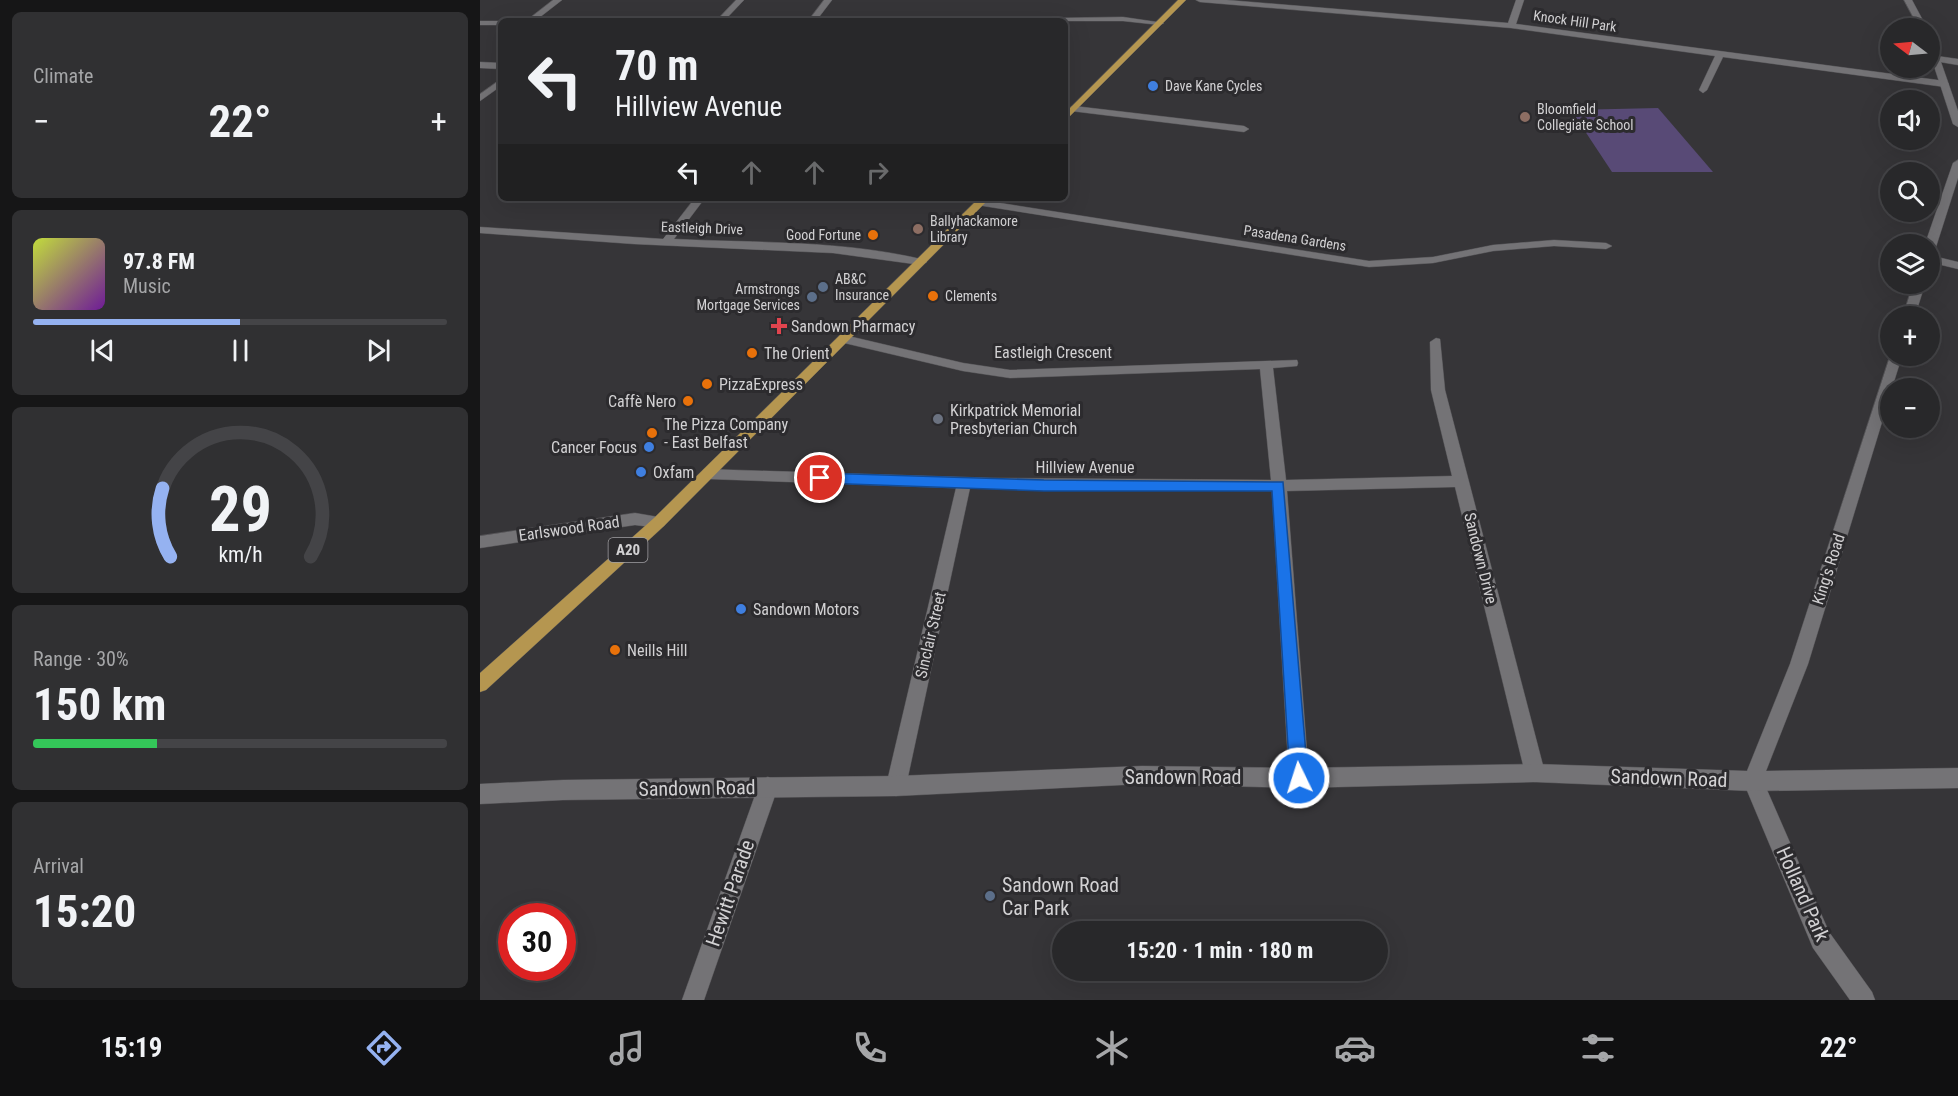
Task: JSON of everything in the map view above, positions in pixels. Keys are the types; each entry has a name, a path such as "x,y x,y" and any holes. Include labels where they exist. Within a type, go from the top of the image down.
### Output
{"main road":[{"path":"1068,115 1182,0"},
{"name":"A20","path":"480,684 659,522 982,201"}],"street":[{"path":"534,18 558,0"},
{"path":"723,18 740,0"},
{"path":"814,18 828,0"},
{"name":"Knock Hill Park","path":"1200,0 1511,26 1945,84"},
{"path":"1511,26 1520,0"},
{"path":"1908,0 1918,18"},
{"path":"1068,20 1123,19 1160,23"},
{"path":"480,23 498,23"},
{"path":"1703,90 1720,54"},
{"path":"1940,59 1958,62"},
{"path":"480,65 498,66"},
{"path":"1940,68 1958,124"},
{"path":"480,98 498,84"},
{"path":"1074,109 1244,129"},
{"path":"1934,234 1958,163"},
{"path":"666,242 698,201"},
{"name":"Pasadena Gardens","path":"989,201 1369,264 1433,260 1493,248 1554,243 1606,246"},
{"name":"Eastleigh Drive","path":"480,230 666,242 822,248 888,254 921,262"},
{"path":"1940,261 1958,266"},
{"name":"Eastleigh Crescent","path":"844,339 963,367 1010,374 1292,363"},
{"name":"Sandown Drive","path":"1436,342 1438,390 1535,773"},
{"path":"1266,364 1278,486 1299,778"},
{"name":"King's Road","path":"1754,781 1798,664 1893,366"},
{"name":"Hillview Avenue","path":"709,473 964,484 1278,486 1461,481"},
{"name":"Sinclair Street","path":"896,786 964,484"},
{"name":"Earlswood Road","path":"480,542 635,519 659,522"},
{"name":"Sandown Road","path":"480,794 768,786 896,786 1142,776 1299,778 1535,773 1754,781 1958,778"},
{"name":"Holland Park","path":"1754,781 1821,940 1864,1000"},
{"name":"Hewitt Parade","path":"693,1000 768,786"}],"shaded area":[{"path":"1658,108 1713,172 1612,172 1571,110"}],"place":[{"name":"Dave Kane Cycles","path":"1153,86"},
{"name":"Bloomfield Collegiate School","path":"1525,117"},
{"name":"Ballyhackamore Library","path":"918,229"},
{"name":"Good Fortune","path":"873,235"},
{"name":"AB&C Insurance","path":"823,287"},
{"name":"Clements","path":"933,296"},
{"name":"Armstrongs Mortgage Services","path":"812,297"},
{"name":"Sandown Pharmacy","path":"779,326"},
{"name":"The Orient","path":"752,353"},
{"name":"PizzaExpress","path":"707,384"},
{"name":"Caffè Nero","path":"688,401"},
{"name":"Kirkpatrick Memorial Presbyterian Church","path":"938,419"},
{"name":"The Pizza Company - East Belfast","path":"652,433"},
{"name":"Cancer Focus","path":"649,447"},
{"name":"Oxfam","path":"641,472"},
{"name":"Sandown Motors","path":"741,609"},
{"name":"Neills Hill","path":"615,650"},
{"name":"Sandown Road Car Park","path":"990,896"}],"route":[{"path":"820,478 1044,486 1197,484 1278,486 1299,778"}]}
